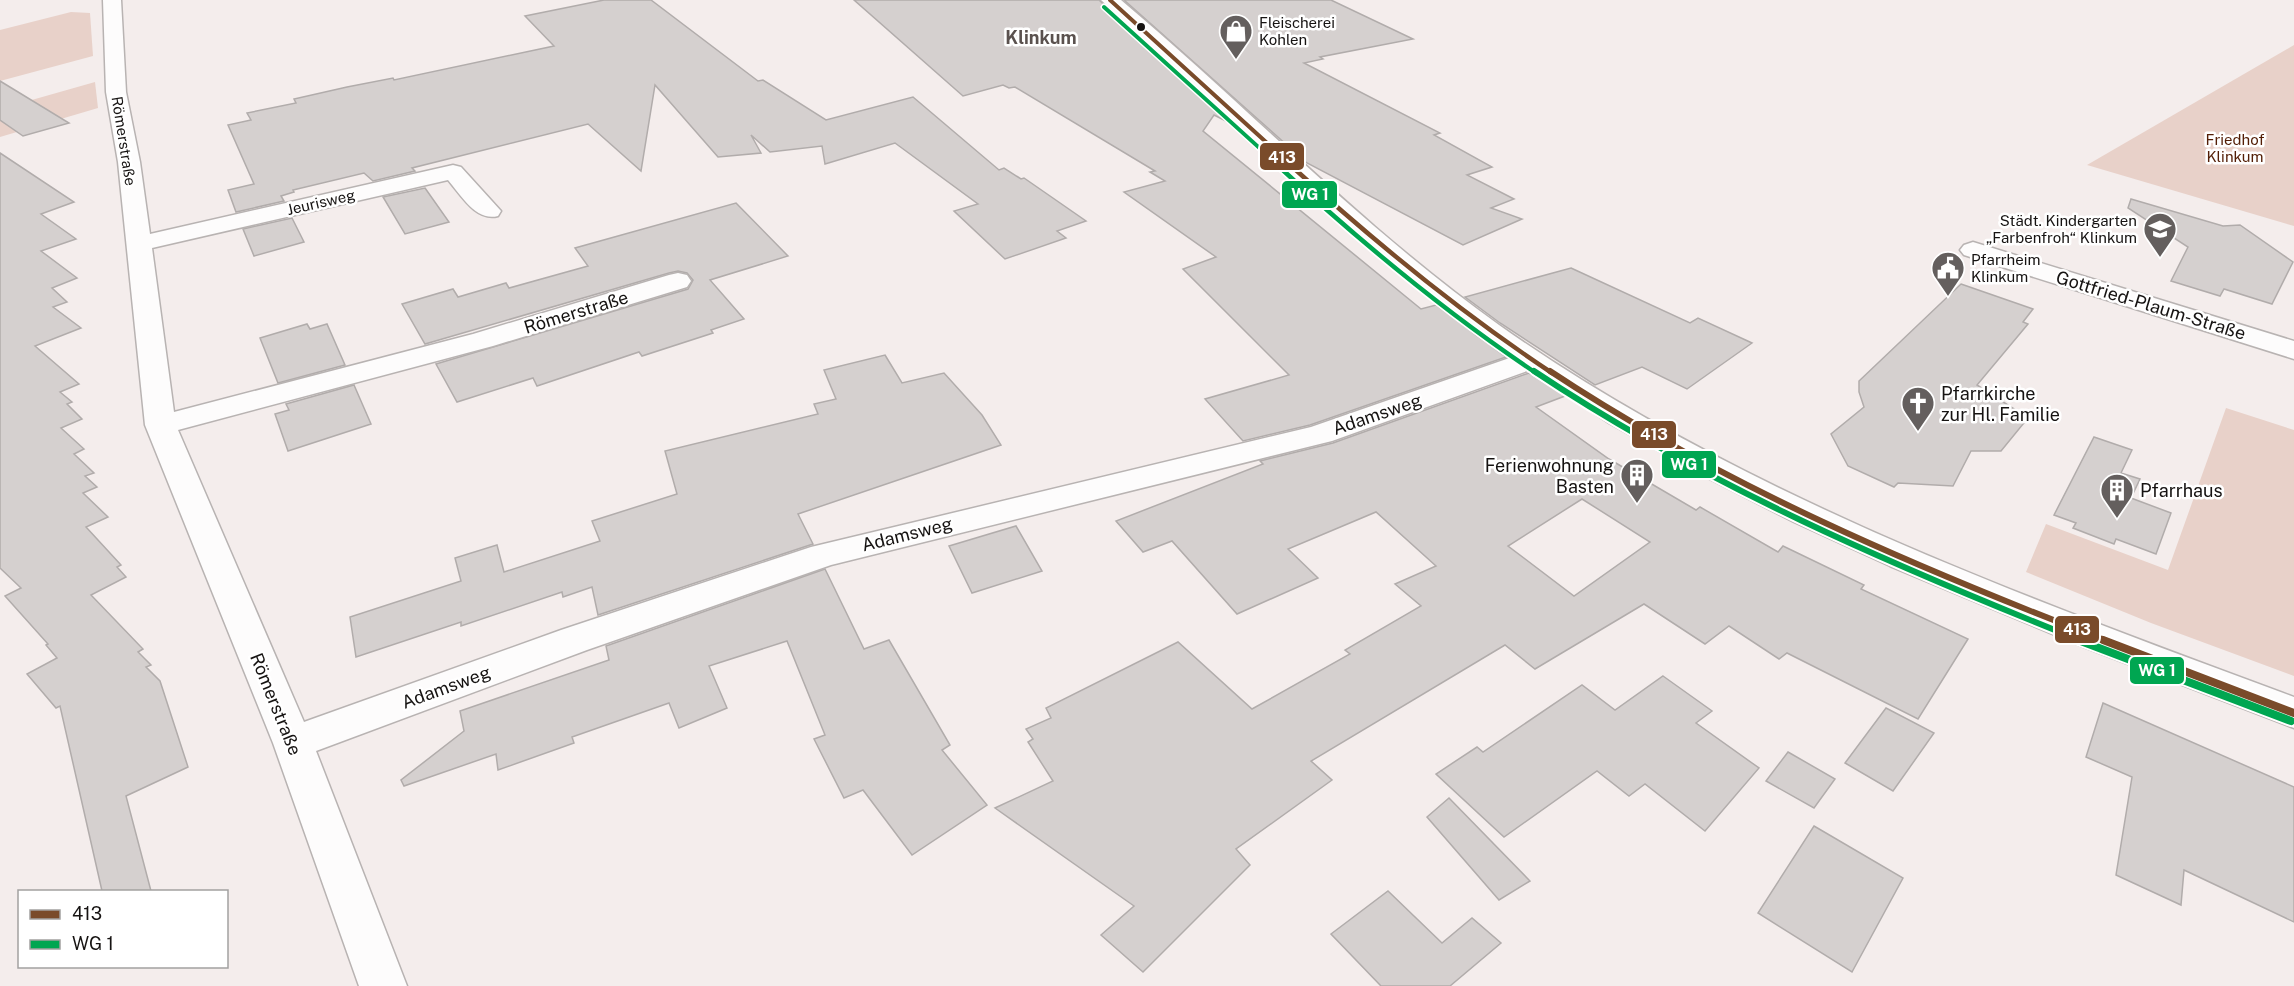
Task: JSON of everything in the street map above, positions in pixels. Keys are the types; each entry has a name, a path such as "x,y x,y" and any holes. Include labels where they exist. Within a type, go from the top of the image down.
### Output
{"street":[{"name":"Römerstraße","path":"112,0 116,92 129,162 160,425 292,743 383,986"},
{"path":"1110,0 1373,236 1450,301 1531,360 1648,433 1797,510 2078,630 2294,713"},
{"name":"Jeurisweg","path":"138,244 453,172 489,211"},
{"name":"Gottfried-Plaum-Straße","path":"1973,250 2294,350"},
{"name":"Römerstraße","path":"160,425 483,340 678,281"},
{"name":"Adamsweg","path":"292,743 574,640 823,555 1321,434 1531,360"}],"green space":[{"path":"71,12 90,13 93,56 0,81 0,30"},
{"name":"Friedhof Klinkum","path":"2294,45 2294,226 2087,165"},
{"path":"95,82 98,108 0,137 0,109"},
{"path":"2226,408 2294,430 2294,676 2151,623 2026,572 2046,524 2168,570"}],"building":[{"path":"604,0 651,0 758,81 763,80 826,120 913,97 999,170 1004,168 1021,179 1024,178 1086,221 1057,231 1066,238 1005,259 954,211 978,204 895,143 825,164 822,146 770,152 751,135 761,153 718,157 655,85 641,171 588,124 412,168 415,171 373,181 364,173 293,190 294,192 281,196 284,201 236,212 228,190 254,184 228,125 251,120 247,113 296,103 294,99 347,87 393,78 394,80 554,46 525,16"},
{"path":"854,0 1099,0 1228,122 1214,115 1203,131 1421,309 1436,305 1506,357 1310,425 1243,441 1205,399 1289,375 1183,269 1216,257 1124,192 1165,181 1150,172 1155,171 1015,87 1009,88 1003,85 963,96"},
{"path":"1124,0 1331,0 1413,39 1320,57 1323,59 1304,63 1440,133 1434,135 1492,167 1467,175 1514,199 1491,208 1522,219 1463,245 1307,163"},
{"path":"0,81 69,123 23,136 0,120"},
{"path":"0,153 74,202 41,214 76,239 41,251 77,278 52,288 67,302 53,307 81,328 35,346 79,384 60,392 72,402 67,404 82,419 61,428 84,449 74,454 94,473 85,476 97,487 83,493 108,517 86,527 121,565 117,567 126,577 91,595 143,649 138,652 151,665 146,667 160,681 188,767 126,796 151,890 102,890 60,706 56,708 27,674 57,658 46,645 48,644 5,596 21,588 0,568"},
{"path":"425,188 449,222 405,234 383,197"},
{"path":"2131,199 2223,226 2240,225 2293,262 2272,304 2224,289 2220,296 2171,281 2188,247 2128,208"},
{"path":"736,203 788,256 710,280 744,319 711,330 713,333 642,356 639,352 537,386 533,378 457,402 436,364 688,289 693,280 687,273 678,271 669,273 425,344 402,304 453,289 458,297 506,283 509,288 588,266 575,248"},
{"path":"292,218 304,242 254,256 243,229"},
{"path":"1571,268 1690,323 1698,318 1752,343 1687,389 1642,367 1595,385 1500,323 1465,297"},
{"path":"1961,284 2033,309 2023,322 2028,324 1977,385 2028,418 2001,451 1971,451 1953,486 1898,483 1894,487 1848,466 1831,434 1864,407 1859,392 1859,381"},
{"path":"307,324 310,329 327,324 345,365 278,383 260,338"},
{"path":"885,355 902,383 944,373 982,415 1001,445 798,514 813,544 598,615 592,587 563,597 562,592 461,626 461,622 356,657 350,617 461,581 455,558 497,545 504,572 600,541 592,521 677,494 665,451 818,414 814,404 836,399 824,370"},
{"path":"1529,373 1565,396 1536,407 1609,459 1696,510 1700,507 1778,552 1783,546 1864,585 1861,589 1968,639 1918,719 1787,653 1779,659 1729,626 1705,644 1644,604 1535,669 1505,645 1311,761 1332,780 1236,849 1250,865 1143,972 1101,935 1134,906 995,808 1053,781 1028,742 1033,739 1026,729 1051,718 1046,708 1178,642 1252,709 1350,654 1345,650 1421,606 1395,584 1436,566 1376,512 1288,549 1318,578 1237,614 1172,541 1143,552 1116,521 1263,464 1260,461 1333,443","holes":["1582,499 1650,542 1574,596 1508,546"]},
{"path":"354,385 371,424 288,451 275,414 289,410 286,404"},
{"name":"Pfarrhaus","path":"2094,437 2132,450 2121,473 2140,479 2131,498 2171,513 2156,554 2116,539 2114,544 2073,528 2076,523 2054,515"},
{"path":"1016,526 1042,571 972,593 949,546"},
{"path":"825,569 864,649 889,640 950,745 942,750 987,805 912,855 863,790 844,798 814,739 825,735 787,641 709,666 727,708 679,728 669,703 572,737 574,743 498,770 496,754 404,786 401,780 464,731 460,711 609,660 606,646"},
{"path":"1663,676 1712,711 1696,723 1759,768 1705,831 1645,784 1629,796 1597,771 1504,837 1436,774 1477,747 1483,752 1582,685 1615,710"},
{"path":"2103,703 2294,787 2294,922 2184,870 2181,905 2116,875 2132,777 2086,757"},
{"path":"1886,708 1934,733 1893,791 1845,763"},
{"path":"1788,752 1835,779 1814,808 1766,781"},
{"path":"1449,798 1530,881 1499,900 1427,817"},
{"path":"1814,826 1903,878 1852,972 1758,913"},
{"path":"1388,891 1442,943 1472,918 1501,943 1450,986 1381,986 1331,934"}],"transit line":[{"name":"413","path":"1110,0 1391,254 1491,332 1584,394 1680,450 1779,501 1880,548 2086,633 2294,713"},
{"path":"1104,7 1386,262 1486,339 1579,401 1676,457 1775,509 1876,556 1978,600 2291,721"}],"place":[{"name":"Fleischerei Kohlen","path":"1236,60"},
{"name":"Städt. Kindergarten „Farbenfroh“ Klinkum","path":"2160,258"},
{"name":"Pfarrheim Klinkum","path":"1948,297"},
{"name":"Pfarrkirche zur Hl. Familie","path":"1918,432"},
{"name":"Ferienwohnung Basten","path":"1637,504"},
{"name":"Pfarrhaus","path":"2117,519"}],"district":[{"name":"Klinkum","path":"1041,37"}]}
